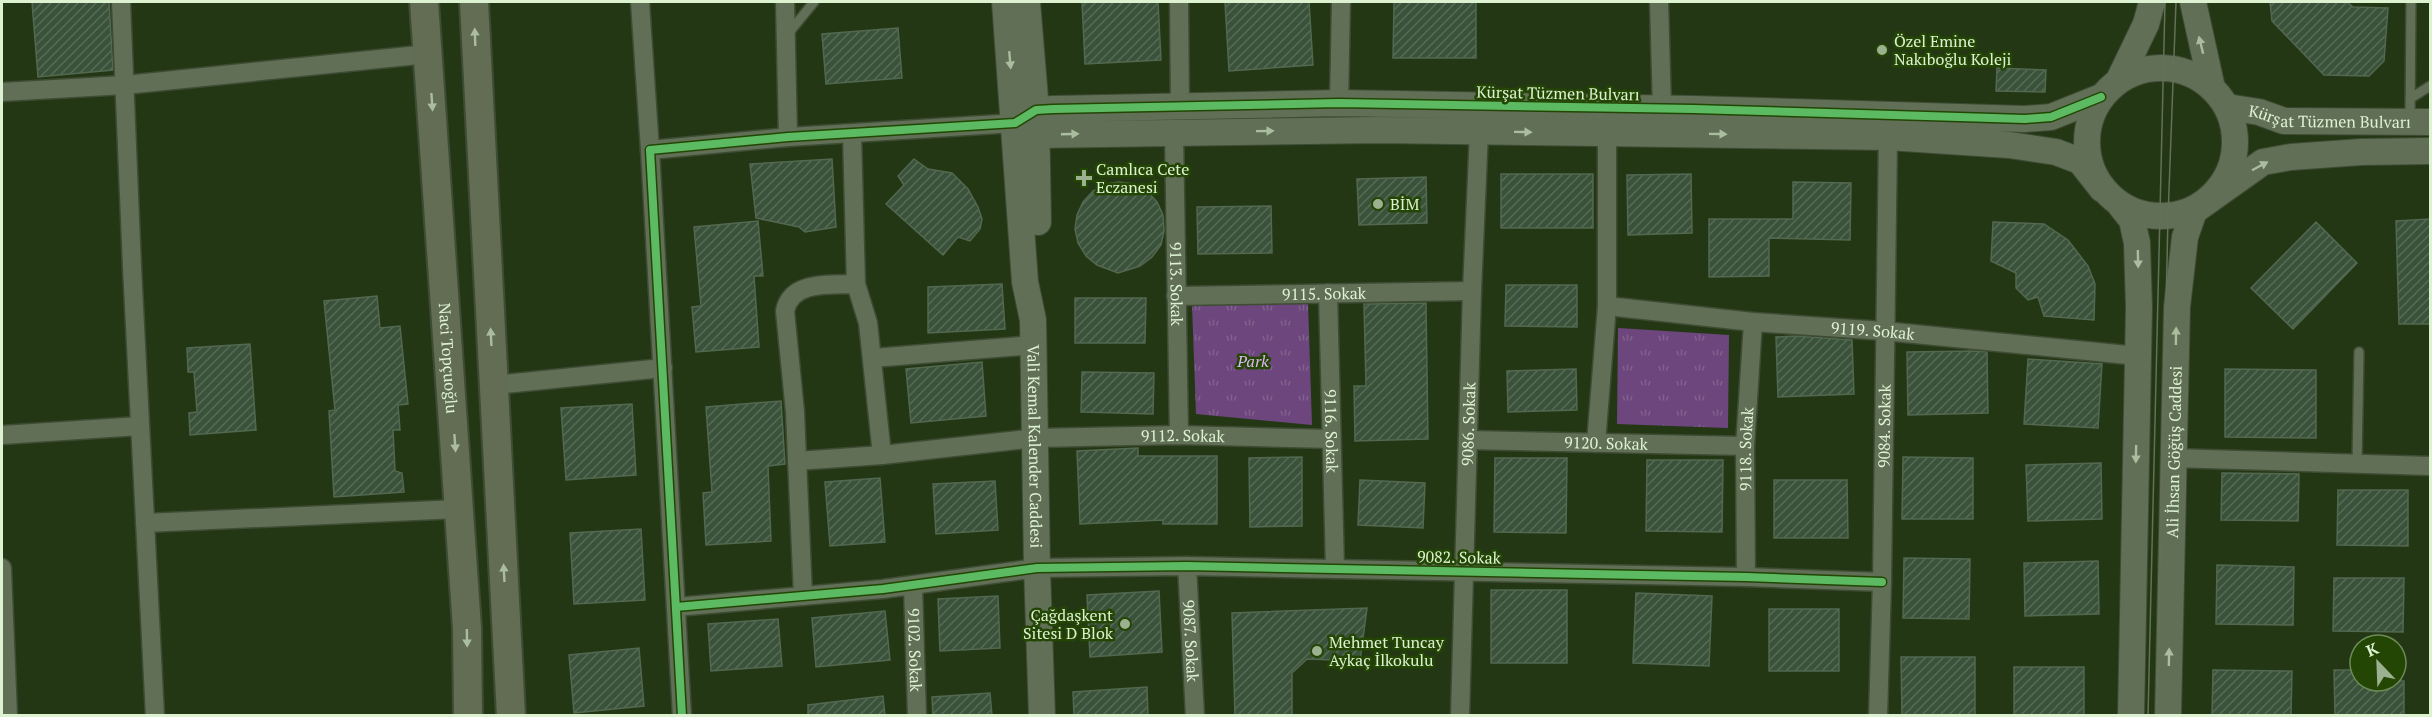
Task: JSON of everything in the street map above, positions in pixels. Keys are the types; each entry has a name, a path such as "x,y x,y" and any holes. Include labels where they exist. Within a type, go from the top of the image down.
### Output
{"main road":[{"name":"Naci Topçuoğlu","path":"424,2 467,628 468,716"},
{"path":"474,2 512,716"}],"street":[{"path":"121,2 155,716"},
{"path":"640,2 682,716"},
{"path":"785,2 788,137"},
{"name":"Vali Kemal Kalender Caddesi","path":"1005,2 1029,123"},
{"name":"Vali Kemal Kalender Caddesi","path":"1027,2 1029,123 1026,282 1033,320 1036,568 1042,716"},
{"path":"1179,2 1180,106"},
{"path":"1340,103 1341,2"},
{"path":"1659,2 1662,109"},
{"path":"2152,2 2146,24 2110,89 2089,120 2086,144 2090,168 2111,197 2143,215 2168,217 2190,211 2211,198 2226,179 2235,156 2235,131 2219,98 2193,2"},
{"path":"2,92 125,85 428,54"},
{"path":"2110,89 2142,70 2163,68 2191,74 2219,98"},
{"name":"Kürşat Tüzmen Bulvarı","path":"1029,123 1180,106 1340,103 2025,119 2051,117 2110,89"},
{"name":"Kürşat Tüzmen Bulvarı","path":"2219,98 2284,121 2417,114"},
{"path":"650,150 788,137 1029,123 1174,132 1479,131 1888,137 2009,145 2056,152 2080,161 2132,220 2137,243 2138,356 2131,716"},
{"name":"9086. Sokak","path":"1460,716 1472,291 1479,131"},
{"name":"9113. Sokak","path":"1174,132 1179,435"},
{"path":"1596,443 1607,306 1607,133"},
{"path":"852,134 856,284 868,322 882,454"},
{"name":"9084. Sokak","path":"1878,716 1888,137"},
{"name":"Kürşat Tüzmen Bulvarı","path":"2211,198 2263,162 2291,156 2430,151"},
{"name":"Ali İhsan Göğüş Caddesi","path":"2168,716 2177,307 2184,237 2194,211 2211,198"},
{"path":"803,596 795,412 786,302 800,289 856,284"},
{"name":"9115. Sokak","path":"1176,296 1472,291"},
{"name":"9116. Sokak","path":"1328,293 1335,569"},
{"name":"9119. Sokak","path":"1607,306 1753,322 1884,331 2138,356"},
{"name":"9118. Sokak","path":"1746,577 1745,446 1753,322"},
{"path":"873,358 1033,345"},
{"path":"494,385 663,368"},
{"path":"2,435 140,426"},
{"name":"9112. Sokak","path":"797,460 882,454 1035,438 1179,435 1331,439"},
{"name":"9120. Sokak","path":"1468,440 1745,446"},
{"path":"2174,458 2430,466"},
{"path":"145,524 459,509"},
{"name":"9082. Sokak","path":"676,607 913,586 1036,568 1187,566 1746,577 1882,582"},
{"name":"9087. Sokak","path":"1187,566 1195,716"},
{"path":"2,568 8,716"},
{"name":"9102. Sokak","path":"913,586 917,716"}],"lane":[{"path":"786,37 814,2"},
{"path":"2411,2 2417,114"},
{"path":"2417,114 2430,86"},
{"path":"2357,464 2360,352"}],"green space":[{"name":"Park","path":"1308,303 1312,425 1196,414 1192,305"},
{"path":"1618,328 1729,335 1728,428 1617,424"}],"building":[{"path":"32,2 109,2 113,70 38,77"},
{"path":"1082,2 1158,2 1161,60 1085,64"},
{"path":"1225,2 1309,2 1313,65 1229,71"},
{"path":"1394,2 1476,2 1476,58 1393,58"},
{"path":"2270,2 2347,2 2353,7 2388,8 2384,61 2369,76 2324,75 2272,21"},
{"path":"898,28 902,78 826,84 822,34"},
{"path":"1997,68 2046,70 2045,92 1996,91"},
{"path":"832,159 836,227 805,232 799,227 756,218 750,164"},
{"path":"914,159 928,169 952,173 968,189 982,219 980,229 970,241 958,237 943,255 886,204 904,185 898,176"},
{"path":"1501,174 1593,174 1593,228 1501,228"},
{"path":"1691,174 1692,233 1628,235 1627,175"},
{"path":"1426,177 1427,223 1359,225 1357,179"},
{"path":"1119,182 1134,184 1147,191 1157,202 1163,215 1164,231 1161,245 1152,257 1140,266 1118,273 1097,265 1086,256 1078,243 1075,229 1077,215 1083,202 1093,191 1105,184"},
{"path":"1793,182 1851,183 1850,240 1769,238 1769,276 1709,277 1709,219 1793,219"},
{"path":"1271,206 1272,253 1198,254 1197,207"},
{"path":"2430,219 2430,324 2399,324 2396,221"},
{"path":"758,221 763,276 754,276 759,347 696,352 692,307 701,306 694,227"},
{"path":"1993,222 2044,224 2068,240 2088,266 2095,284 2094,320 2044,316 2038,297 2028,300 2016,288 2016,273 1991,261"},
{"path":"2316,222 2357,263 2293,329 2251,288"},
{"path":"1002,284 1005,329 928,333 928,287"},
{"path":"1506,285 1577,285 1577,327 1505,326"},
{"path":"377,296 380,328 400,326 408,404 398,405 400,430 393,430 395,471 402,473 404,492 334,497 329,411 335,410 324,301"},
{"path":"1075,298 1146,298 1145,343 1075,343"},
{"path":"1426,303 1428,439 1355,441 1354,386 1366,386 1364,304"},
{"path":"1776,337 1852,340 1854,394 1778,397"},
{"path":"250,344 256,430 190,435 189,413 197,412 194,372 188,372 187,348"},
{"path":"1907,352 1987,352 1988,413 1908,415"},
{"path":"2028,359 2102,364 2098,428 2024,424"},
{"path":"982,362 986,416 911,423 906,369"},
{"path":"1576,369 1577,410 1508,412 1507,371"},
{"path":"2225,369 2316,370 2316,438 2225,437"},
{"path":"1082,372 1154,373 1153,414 1081,412"},
{"path":"781,401 785,464 768,466 771,541 706,545 703,493 712,492 706,407"},
{"path":"632,404 636,475 566,480 561,408"},
{"path":"1138,448 1138,456 1217,456 1217,524 1163,524 1163,520 1080,524 1077,451"},
{"path":"1302,457 1302,526 1250,527 1249,458"},
{"path":"1903,457 1973,458 1973,519 1902,519"},
{"path":"1495,458 1567,458 1566,533 1494,532"},
{"path":"1647,460 1723,460 1722,532 1646,531"},
{"path":"2101,463 2102,519 2028,521 2026,465"},
{"path":"2222,473 2299,474 2298,521 2221,520"},
{"path":"880,478 885,542 830,546 825,482"},
{"path":"1360,480 1425,483 1423,528 1358,525"},
{"path":"1774,480 1847,480 1848,538 1774,538"},
{"path":"995,481 998,530 936,534 933,484"},
{"path":"2338,490 2408,490 2408,546 2337,545"},
{"path":"641,529 645,600 574,604 570,533"},
{"path":"1904,558 1970,559 1969,619 1903,618"},
{"path":"2098,561 2099,614 2025,616 2024,563"},
{"path":"2217,565 2294,567 2293,625 2216,624"},
{"path":"2334,578 2404,578 2403,632 2333,631"},
{"path":"1491,590 1567,590 1567,663 1491,663"},
{"name":"Çağdaşkent Sitesi D Blok","path":"1159,591 1162,652 1090,657 1087,595"},
{"path":"1636,593 1712,596 1709,666 1633,663"},
{"path":"998,596 1000,648 940,651 938,599"},
{"path":"1367,608 1360,661 1307,659 1292,673 1292,716 1235,716 1232,613"},
{"path":"1769,609 1839,609 1839,671 1769,671"},
{"path":"885,611 890,660 816,667 812,618"},
{"path":"778,619 782,666 711,671 708,624"},
{"path":"639,648 644,706 574,713 569,655"},
{"path":"1901,657 1975,657 1975,716 1902,716"},
{"path":"2014,667 2084,667 2084,716 2014,716"},
{"path":"2213,670 2292,671 2291,716 2212,716"},
{"path":"2334,670 2348,670 2348,693 2404,693 2404,716 2335,716"},
{"path":"1147,687 1148,716 1074,716 1073,692"},
{"path":"990,693 992,716 933,716 932,697"},
{"path":"883,696 885,716 808,716 808,705"}],"tram line":[{"path":"2148,716 2165,2"},
{"path":"2157,716 2168,217 2176,2"}],"cycle path":[{"path":"682,716 650,150 788,137 1015,123 1036,110 1053,109 1339,103 1694,109 2025,119 2051,117 2101,97"},
{"path":"676,607 883,589 1037,568 1187,566 1746,577 1882,582"}],"place":[{"name":"Özel Emine Nakıboğlu Koleji","path":"1882,50"},
{"name":"Camlıca Cete Eczanesi","path":"1084,178"},
{"name":"BİM","path":"1378,204"},
{"name":"Çağdaşkent Sitesi D Blok","path":"1125,624"},
{"name":"Mehmet Tuncay Aykaç İlkokulu","path":"1317,651"}]}
